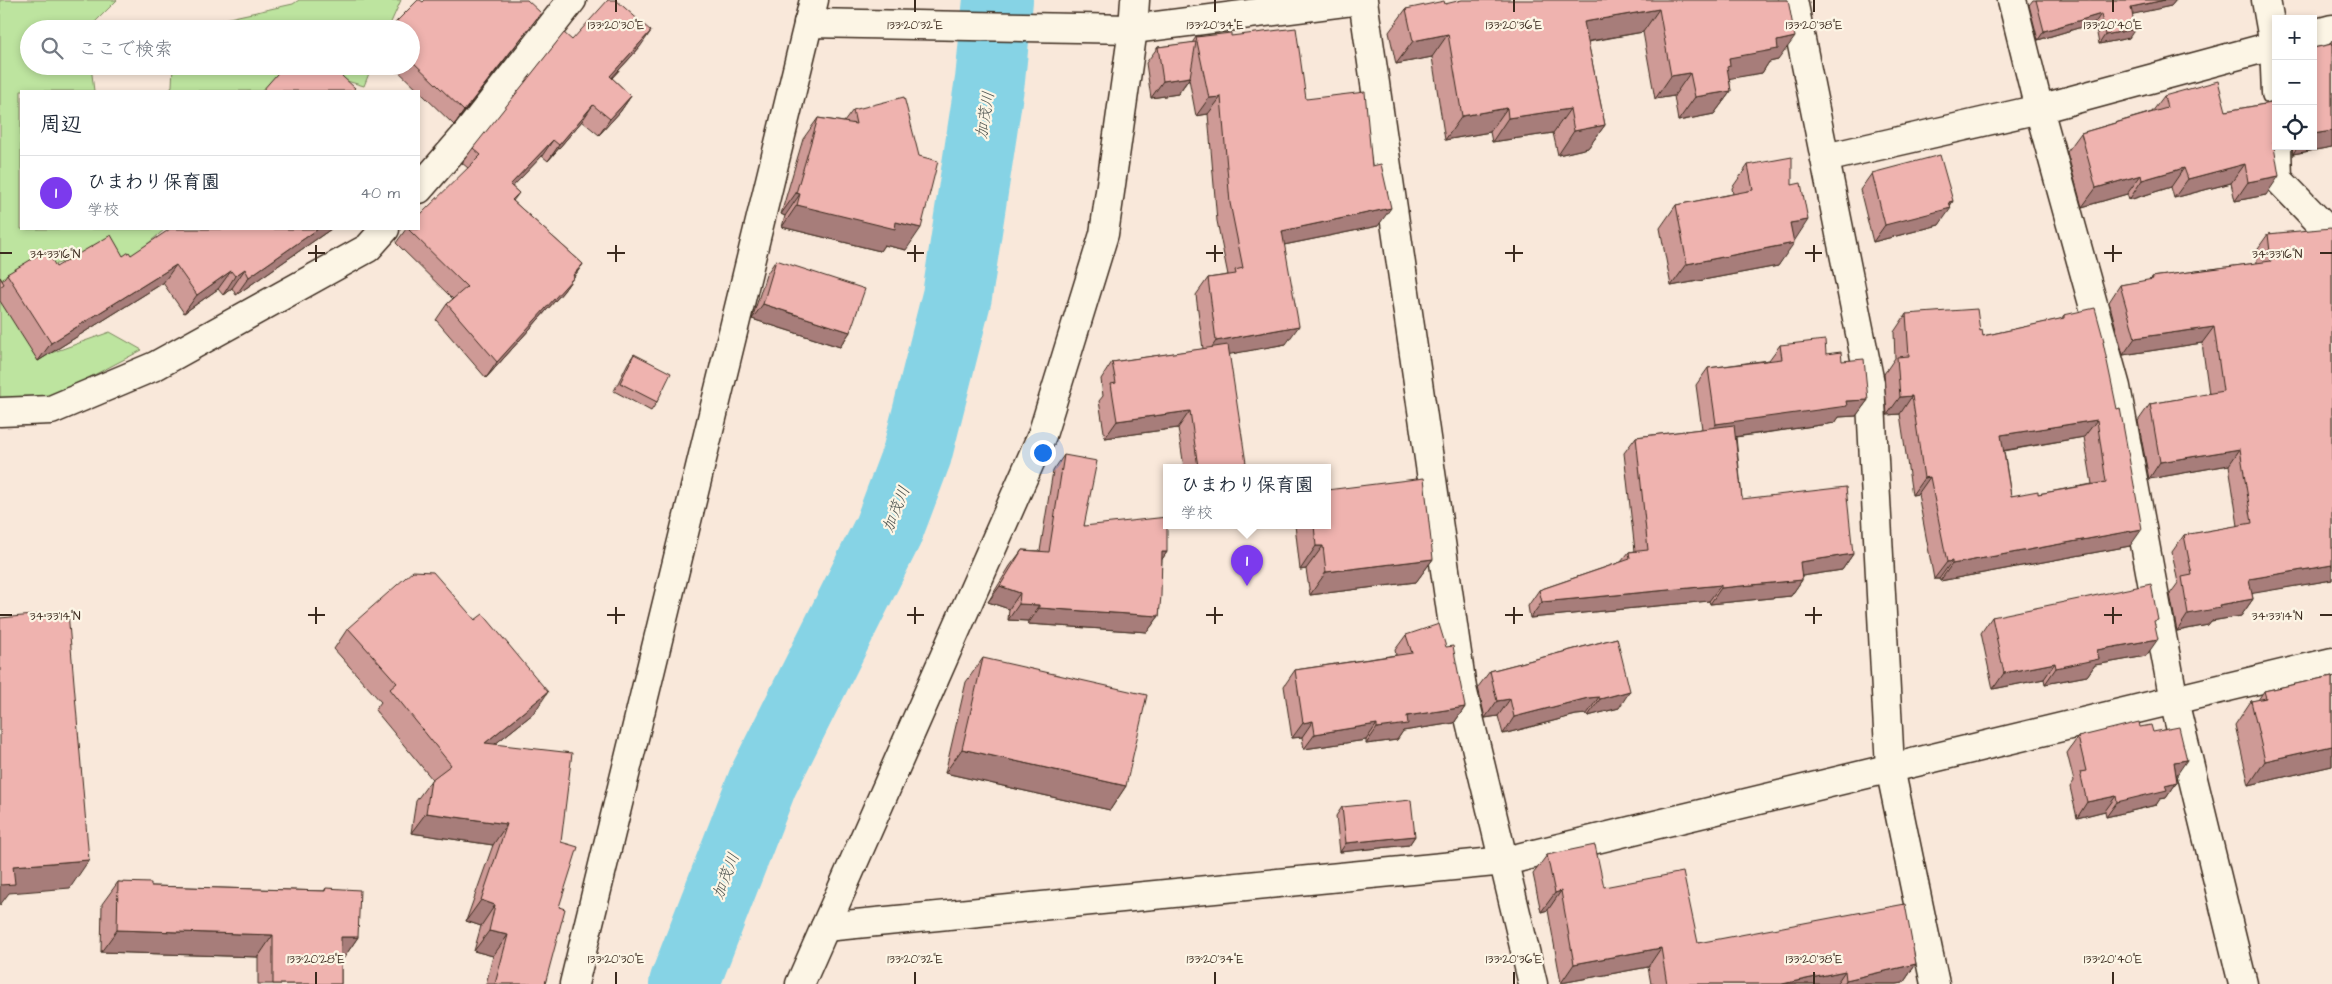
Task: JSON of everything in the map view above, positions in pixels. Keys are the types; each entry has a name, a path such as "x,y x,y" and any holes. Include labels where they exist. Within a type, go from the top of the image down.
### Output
{"street":[{"path":"420,188 465,136 572,0"},
{"path":"800,984 1042,435 1104,234 1122,29 1135,0"},
{"path":"574,984 811,12 915,25 1122,29 1361,0 1462,688 1533,984"},
{"path":"1793,0 1870,383 1890,768 1935,984"},
{"path":"2012,0 2039,109 2116,387 2174,701 2243,984"},
{"path":"2266,0 2272,30"},
{"path":"2317,33 2332,29"},
{"path":"1825,158 2039,109 2272,46"},
{"path":"2277,150 2278,179 2332,235"},
{"path":"0,412 51,410 155,366 368,248 384,230"},
{"path":"825,927 1505,861 2332,662"}],"green space":[{"path":"0,0 117,0 97,20 20,20 20,75 92,75 94,90 20,90 20,230 164,230 144,247 153,281 89,254 50,266 37,358 110,332 142,350 50,398 0,400"},
{"path":"299,0 401,0 392,20 220,20 293,4"},
{"path":"173,75 287,75 273,90 170,90 172,86"},
{"path":"341,75 368,75 364,86 340,79"}],"building":[{"path":"418,0 423,2 425,0 527,0 541,13 464,111 420,69 420,20 398,20"},
{"path":"608,0 616,0 651,31 610,76 631,96 610,119 593,105 559,145 553,140 510,185 519,193 512,200 583,264 573,275 574,277 497,362 447,304 467,287 409,230 420,230 420,215 481,155 473,148 564,33 572,40"},
{"path":"1462,0 1788,0 1795,37 1777,41 1778,49 1729,58 1730,66 1727,67 1731,91 1695,97 1690,73 1671,76 1659,9 1584,22 1605,125 1574,131 1570,109 1508,118 1507,108 1462,116 1448,34 1413,41 1406,9 1444,1 1445,4"},
{"path":"2036,0 2165,0 2131,7 2135,29 2105,35 2101,14 2044,31"},
{"path":"1296,28 1306,99 1365,92 1372,166 1381,164 1391,208 1282,231 1299,326 1216,341 1208,278 1236,274 1235,270 1243,268 1230,203 1221,97 1209,98 1196,37 1231,33 1231,36"},
{"path":"1196,42 1190,77 1163,81 1158,47"},
{"path":"2332,44 2332,131 2317,133 2317,60 2317,47"},
{"path":"276,75 341,75 355,88 353,90 263,90"},
{"path":"2218,81 2226,111 2272,103 2272,150 2275,150 2279,176 2248,182 2245,164 2188,179 2184,168 2142,180 2141,175 2096,188 2081,133 2167,108 2164,96"},
{"path":"904,97 919,156 938,161 921,228 896,222 895,229 797,205 800,194 796,193 818,118 856,124 853,110"},
{"path":"1940,155 1953,201 1949,202 1951,208 1885,225 1872,173"},
{"path":"1792,157 1792,185 1801,183 1808,220 1790,223 1794,243 1687,264 1676,205 1753,190 1748,165"},
{"path":"2331,228 2332,565 2249,579 2253,599 2219,605 2220,608 2188,614 2182,577 2192,575 2184,535 2252,523 2240,449 2160,462 2150,404 2223,391 2214,327 2135,338 2120,285 2153,279 2152,277 2271,261 2268,234"},
{"path":"168,230 317,230 249,277 245,269 235,276 231,271 197,295 176,265 51,343 7,274 47,250 56,267 111,235 123,256 129,252 131,255"},
{"path":"776,260 865,289 850,332 763,304"},
{"path":"0,277 4,284 0,287"},
{"path":"2095,308 2104,341 2117,409 2120,408 2142,529 1952,564 1952,561 1947,562 1930,477 1924,478 1912,396 1900,397 1897,357 1909,356 1906,314 1977,309 1980,331 1982,330 1983,336 2064,318 2064,315","holes":["2097,420 2106,482 2038,494 2038,491 2011,496 2001,435"]},
{"path":"1825,340 1826,354 1841,352 1842,361 1864,359 1868,400 1846,401 1847,406 1716,424 1708,368 1782,359 1780,345"},
{"path":"1228,345 1246,463 1198,464 1190,411 1117,421 1111,384 1116,383 1112,362"},
{"path":"634,354 671,373 657,402 620,383"},
{"path":"1734,425 1742,499 1846,487 1853,554 1800,562 1802,580 1721,588 1721,585 1542,602 1539,590 1630,559 1629,552 1648,550 1636,437"},
{"path":"1064,455 1097,461 1084,526 1163,517 1163,529 1167,529 1167,552 1162,552 1159,616 1039,608 1039,605 1019,604 1020,593 1000,586 1022,550 1049,552"},
{"path":"1424,478 1433,559 1326,572 1323,546 1316,546 1314,529 1331,529 1331,490"},
{"path":"413,571 433,572 475,620 483,614 548,692 485,743 572,753 561,842 578,847 559,907 565,909 545,984 495,984 508,935 489,931 495,905 481,900 507,824 426,813 431,780 451,765 390,689 397,683 348,628"},
{"path":"2151,584 2158,620 2154,621 2158,639 2097,650 2099,659 2056,668 2055,663 2004,673 1992,617"},
{"path":"68,612 89,860 13,866 15,884 0,885 0,618"},
{"path":"1439,624 1446,647 1453,646 1465,707 1407,716 1408,724 1377,728 1377,724 1315,734 1313,721 1303,723 1295,670 1412,653 1406,635"},
{"path":"1617,638 1630,691 1600,699 1599,697 1588,698 1514,717 1510,699 1497,701 1490,671"},
{"path":"983,658 1147,695 1126,786 962,749"},
{"path":"2332,676 2332,746 2265,761 2251,701 2266,698 2264,691"},
{"path":"2139,722 2140,727 2151,725 2153,732 2179,727 2187,760 2174,762 2177,782 2165,785 2167,790 2117,802 2116,796 2087,802 2080,772 2086,771 2078,737"},
{"path":"1411,800 1415,836 1346,843 1342,807"},
{"path":"1595,845 1604,887 1683,872 1698,943 1905,904 1916,964 1846,980 1845,971 1782,984 1667,984 1661,948 1574,964 1561,891 1555,893 1547,855"},
{"path":"118,882 151,883 151,886 325,891 326,888 360,890 358,937 341,937 341,984 273,984 273,935 117,930"}],"waterway":[{"name":"加茂川","path":"684,984 763,781 888,531 917,454 957,296 990,80 998,0"}],"place":[{"name":"ひまわり保育園","path":"1247,586"}]}
